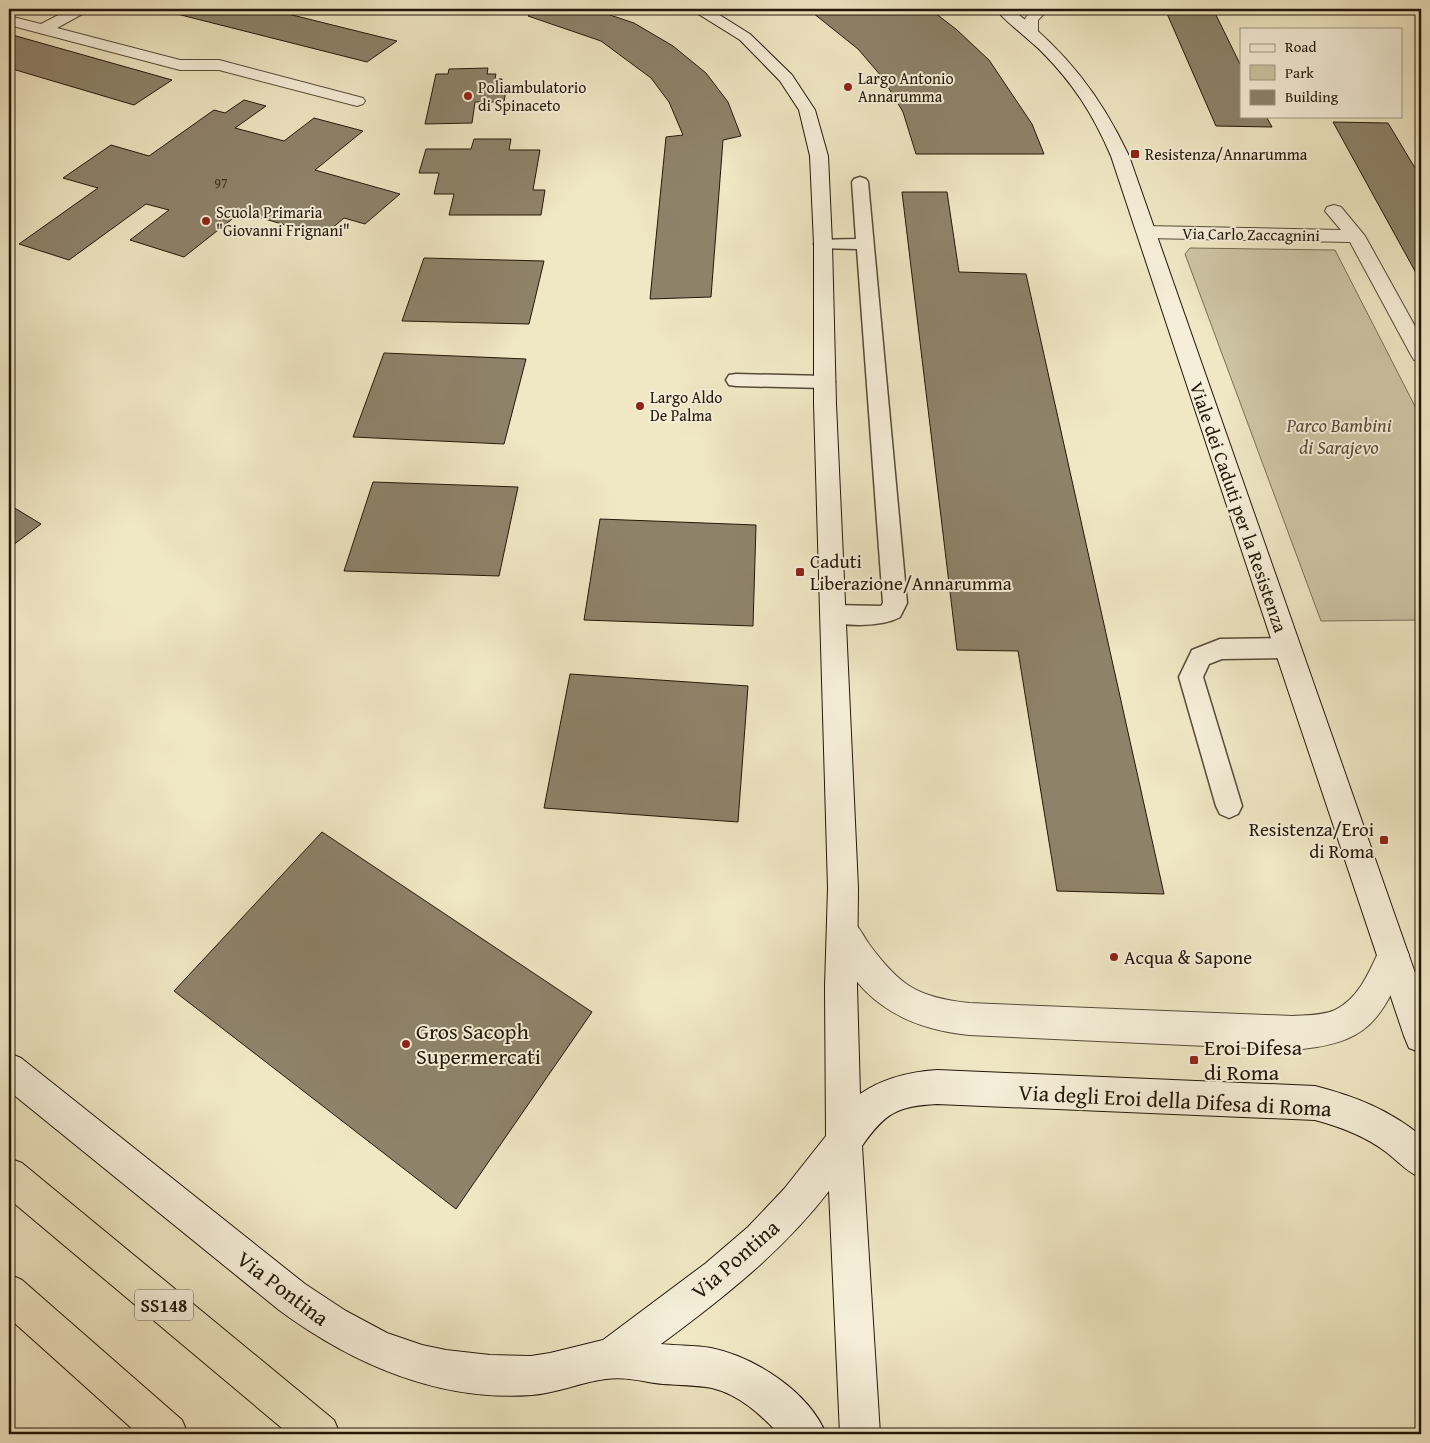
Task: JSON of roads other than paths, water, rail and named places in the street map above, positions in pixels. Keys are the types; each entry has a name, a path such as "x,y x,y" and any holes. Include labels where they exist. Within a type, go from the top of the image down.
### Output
{"highway":[{"name":"SS148","path":"9,1176 320,1434"},
{"path":"9,1293 168,1434"}],"street":[{"path":"43,29 81,9"},
{"path":"700,9 745,37 786,78 807,110 819,156 842,932 841,986 844,1141 860,1434"},
{"name":"Viale dei Caduti per la Resistenza","path":"1003,9 1030,32 1080,86 1101,116 1120,156 1421,1036"},
{"path":"1030,32 1031,19 1042,9"},
{"path":"9,20 180,65 219,65 357,101"},
{"name":"Via Carlo Zaccagnini","path":"1334,211 1356,236 1421,355"},
{"name":"Via Carlo Zaccagnini","path":"1146,232 1356,236"},
{"path":"842,932 874,979 893,997 937,1016 979,1020 1292,1033 1322,1031 1341,1025 1358,1016 1380,986 1393,955"},
{"name":"Via Pontina","path":"9,1070 292,1297 348,1336 406,1360 441,1370 471,1373 547,1374 610,1359 711,1368 739,1376 760,1388 786,1411 806,1434"},
{"name":"Via degli Eroi della Difesa di Roma","path":"844,1141 865,1114 887,1098 909,1089 937,1087 1314,1103 1344,1110 1365,1119 1392,1134 1421,1160"},
{"name":"Via Pontina","path":"610,1359 733,1266 755,1246 781,1221 844,1141"}],"lane":[{"path":"833,614 884,615 892,610 895,603 860,182"},
{"path":"823,244 865,244"},
{"path":"736,380 825,382"},
{"path":"1229,806 1191,677 1200,657 1220,649 1287,648"}],"place":[{"name":"Largo Antonio Annarumma","path":"848,87"},
{"name":"Poliambulatorio di Spinaceto","path":"468,96"},
{"name":"Resistenza/Annarumma","path":"1135,154"},
{"name":"Scuola Primaria \"Giovanni Frignani\"","path":"206,221"},
{"name":"Largo Aldo De Palma","path":"640,406"},
{"name":"Caduti Liberazione/Annarumma","path":"800,572"},
{"name":"Resistenza/Eroi di Roma","path":"1384,840"},
{"name":"Acqua & Sapone","path":"1114,957"},
{"name":"Gros Sacoph Supermercati","path":"406,1044"},
{"name":"Eroi Difesa di Roma","path":"1194,1060"}],"park label":[{"name":"Parco Bambini di Sarajevo","path":"1339,436"}]}
